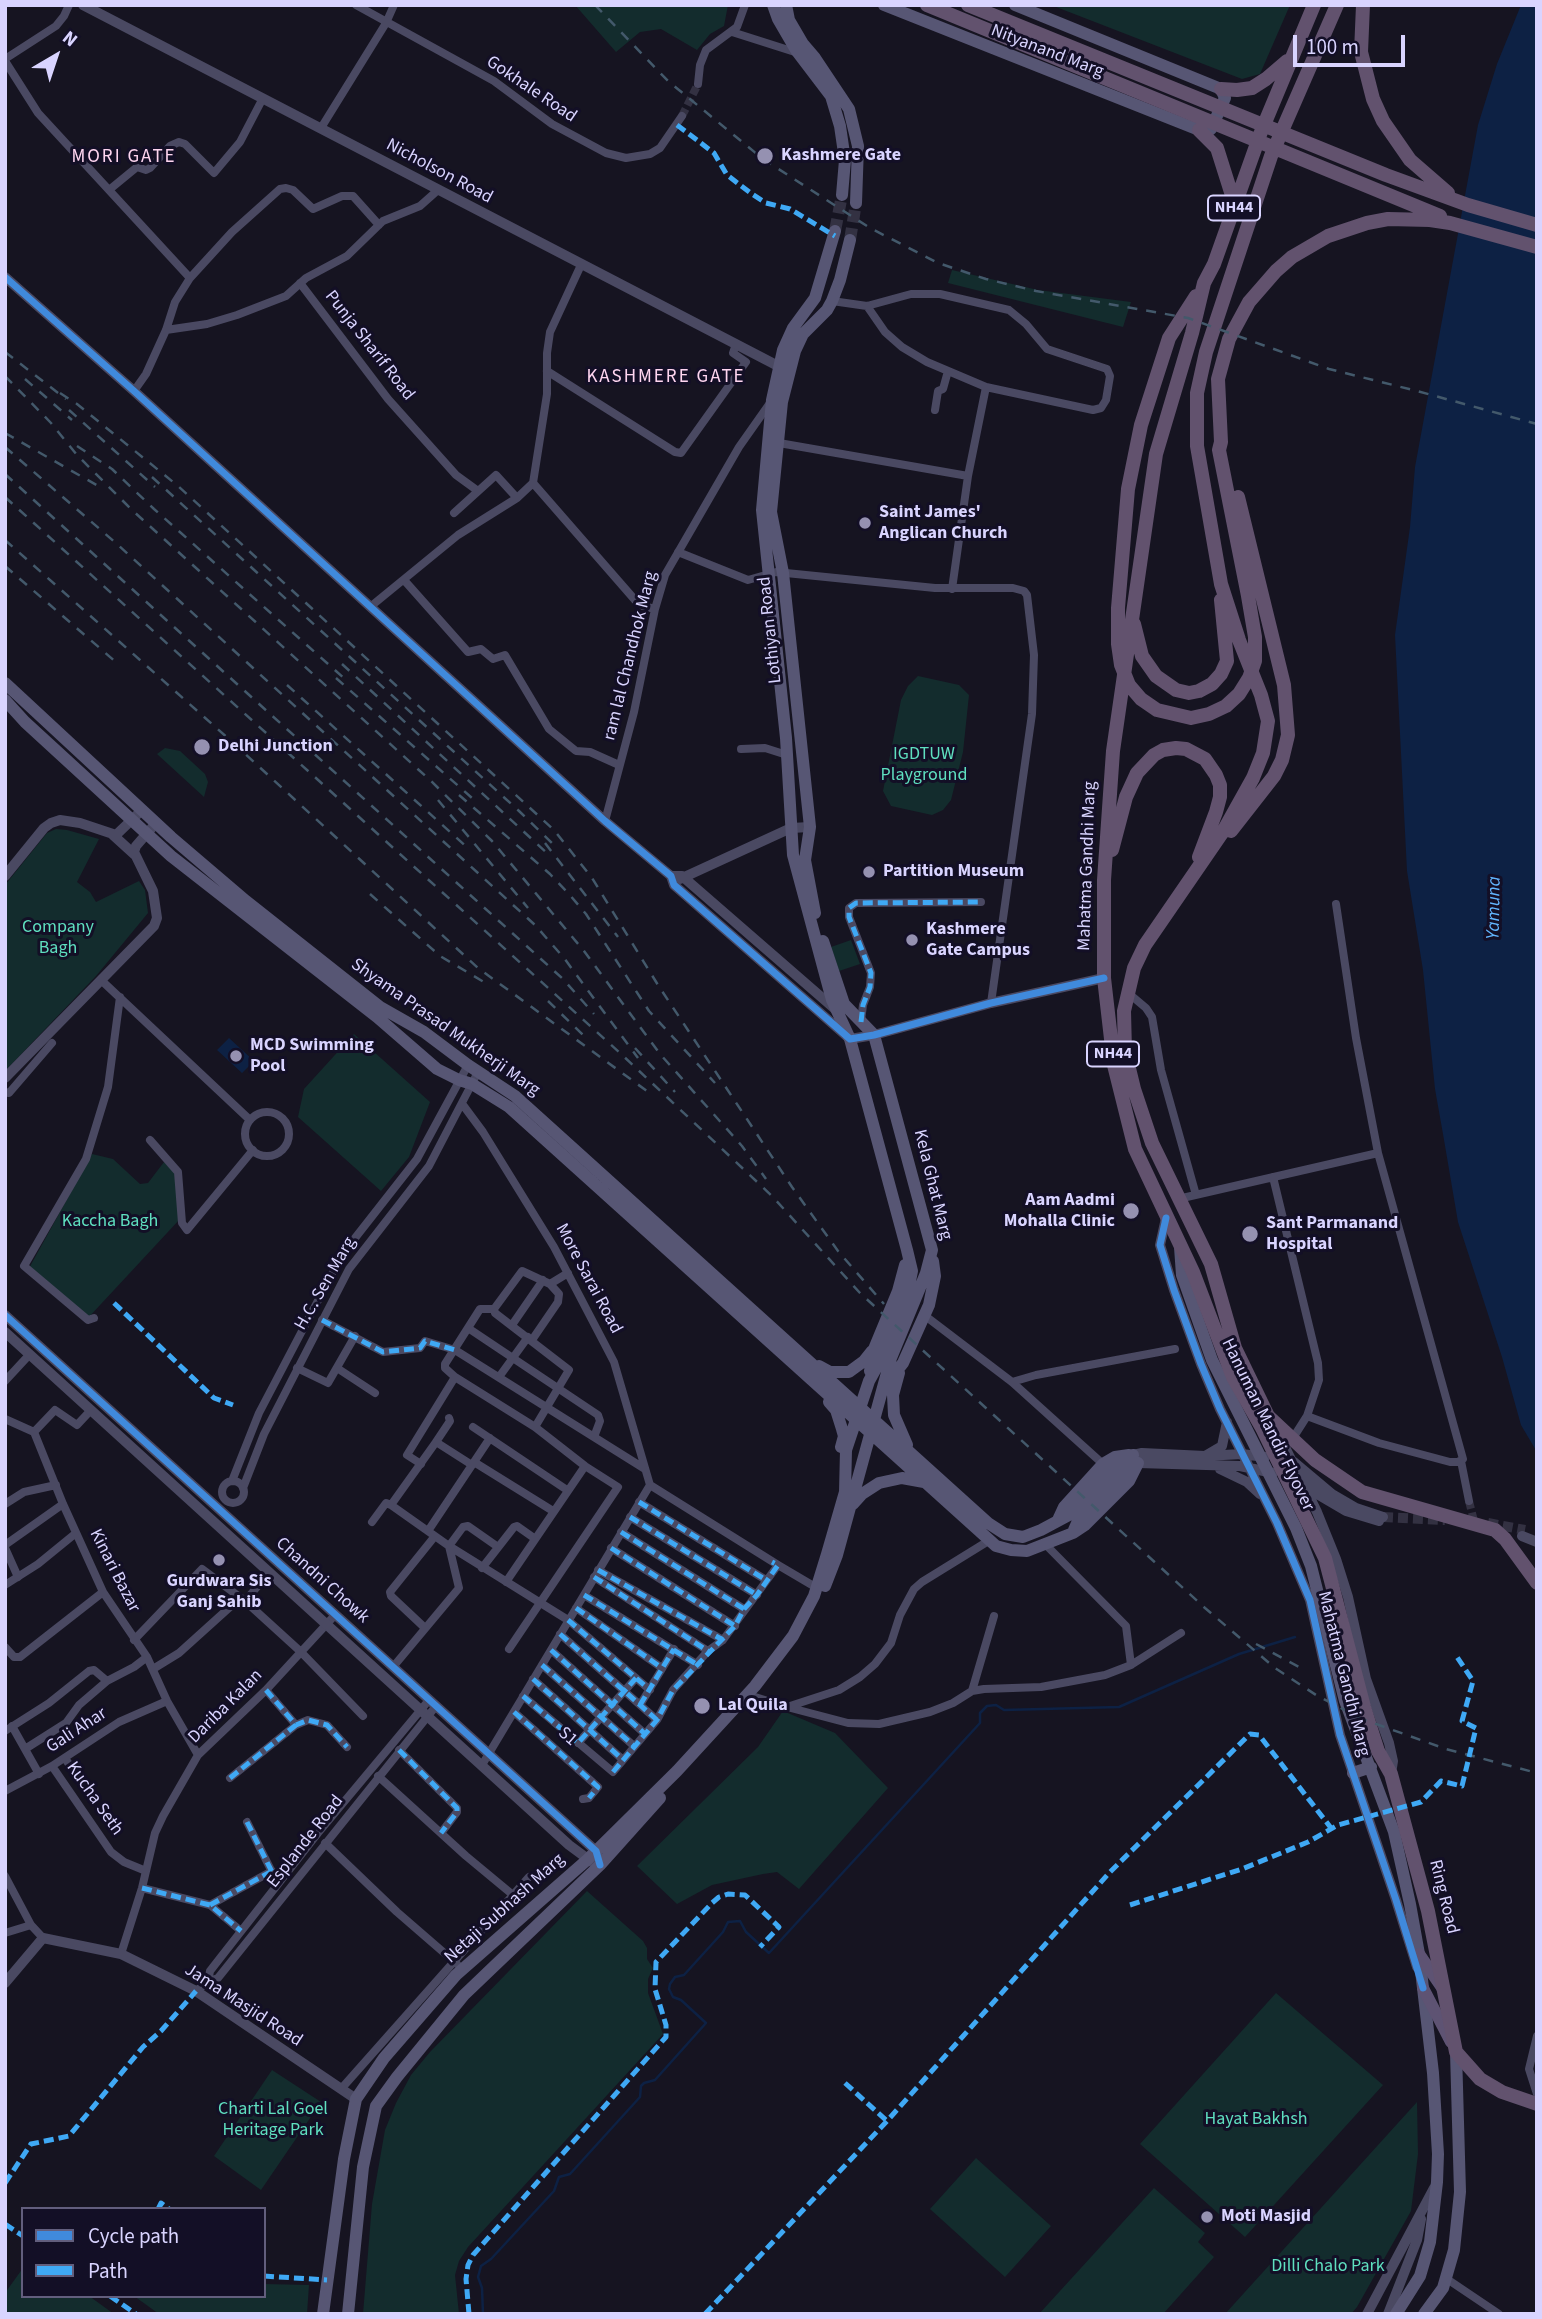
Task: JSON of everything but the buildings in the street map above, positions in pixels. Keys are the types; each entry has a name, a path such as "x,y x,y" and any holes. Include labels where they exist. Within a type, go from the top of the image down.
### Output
{"highway":[{"path":"927,5 1470,229"},
{"path":"968,5 1386,175 1468,205 1537,225"},
{"name":"Mahatma Gandhi Marg","path":"1166,1218 1135,1149 1114,1065 1104,978 1104,880 1112,751 1156,454 1204,283 1214,264 1261,132 1314,5"},
{"name":"Mahatma Gandhi Marg","path":"1268,1416 1235,1348 1211,1264 1152,1143 1125,1052 1124,1011 1134,968 1145,945 1224,830 1253,778 1263,753 1268,721 1221,584 1197,446 1197,393 1206,352 1278,139 1337,5"},
{"path":"1363,5 1361,52 1365,76 1383,121 1410,160 1447,192 1468,205"},
{"path":"1221,89 1252,88 1291,58"},
{"path":"1199,130 1217,148 1235,205"},
{"path":"1204,283 1169,338 1141,425 1128,489 1118,608 1121,665 1129,685 1140,699 1157,710 1191,718 1227,706 1249,678 1255,661 1255,637 1219,450 1221,442 1218,379 1222,359 1238,320 1261,286 1292,257 1318,241 1347,228 1367,223 1398,219 1430,220 1537,247"},
{"path":"1192,878 1258,799 1282,760 1288,736 1284,685 1227,453 1221,442"},
{"name":"Mahatma Gandhi Marg","path":"1131,612 1139,650 1148,667 1164,683 1176,690 1189,693 1199,691 1217,679 1227,661 1221,584"},
{"path":"1104,880 1126,797 1137,773 1154,755 1170,748 1186,749 1205,759 1220,785 1216,812 1192,878"},
{"name":"Hanuman Mandir Flyover","path":"1166,1218 1180,1247 1187,1274 1233,1377 1262,1428 1325,1558 1352,1659"},
{"path":"1268,1416 1315,1460 1362,1492 1495,1530 1505,1539 1537,1583"},
{"path":"1352,1659 1367,1679"},
{"name":"Ring Road","path":"1352,1659 1378,1751 1391,1774 1428,1911 1456,2052 1479,2079 1502,2092 1537,2104"},
{"path":"1371,1766 1378,1751"}],"main road":[{"path":"773,5 781,26 798,53 831,96 840,126 845,160 842,195"},
{"path":"786,5 789,20 803,44 849,109 858,146 856,202"},
{"name":"Nityanand Marg","path":"884,5 1199,130"},
{"name":"Nityanand Marg","path":"1015,5 1221,89"},
{"path":"1199,130 1207,132 1211,129 1224,98 1221,89"},
{"name":"Lothiyan Road","path":"835,231 814,298 793,328 783,350 772,400 762,510 787,755 793,855 835,1009 850,1039"},
{"name":"Lothiyan Road","path":"850,240 832,301 827,310 803,334 795,351 782,402 771,512 783,573 810,827 805,860 816,916 844,1004 878,1033"},
{"name":"Shyama Prasad Mukherji Marg","path":"5,683 156,823 246,901 380,1007 424,1032 473,1069 516,1096 809,1362 858,1414"},
{"name":"Shyama Prasad Mukherji Marg","path":"6,702 171,856 377,1017 437,1069 472,1084 509,1107 816,1385 858,1414"},
{"name":"Kela Ghat Marg","path":"873,1427 891,1358 926,1273 932,1250 878,1033"},
{"path":"850,1039 912,1272 885,1352 869,1381"},
{"path":"884,1165 908,1159"},
{"path":"892,1195 916,1189"},
{"path":"907,1250 898,1290 874,1349 869,1381 858,1414 914,1456 988,1523 1005,1534 1023,1537 1069,1515 1110,1471 1136,1459"},
{"path":"914,1456 894,1415 893,1395 903,1363 924,1315 935,1276 932,1250"},
{"name":"Hanuman Mandir Flyover","path":"1187,1274 1212,1360 1296,1528 1311,1566 1345,1701 1371,1766"},
{"path":"809,1362 830,1372 849,1372 874,1349"},
{"path":"884,1387 903,1363"},
{"path":"816,1385 836,1410 844,1436 840,1452 845,1492"},
{"name":"Netaji Subhash Marg","path":"323,2314 344,2159 356,2099 384,2058 458,1965 591,1855 677,1771 754,1686 793,1636 817,1588 845,1492 846,1450 858,1414"},
{"path":"873,1427 924,1482 996,1546 1011,1550 1027,1551 1046,1545 1086,1525 1129,1481 1136,1459"},
{"name":"Netaji Subhash Marg","path":"348,2314 363,2166 376,2106 464,1995 600,1865 752,1696 798,1636 816,1607 833,1565 873,1427"},
{"path":"1058,1520 1064,1507 1103,1464 1115,1457 1136,1459"},
{"path":"850,1508 862,1494 879,1483 902,1478 924,1482"},
{"path":"1353,1773 1371,1766"},
{"name":"Mahatma Gandhi Marg","path":"1371,1766 1394,1832 1419,1954 1433,2073 1438,2154 1430,2242 1419,2276 1396,2314"},
{"path":"1419,1954 1445,1993"},
{"path":"1423,1988 1456,2052 1460,2192 1454,2250 1447,2279 1424,2314"}],"street":[{"path":"69,5 56,26 5,60 31,104 190,278"},
{"name":"Nicholson Road","path":"83,5 263,98 326,120 438,190 780,367"},
{"name":"Gokhale Road","path":"356,5 494,81 567,133 615,156 637,157 655,151 666,141 682,116"},
{"path":"326,120 386,23 394,5"},
{"path":"698,84 700,65 706,50 732,32 742,18 745,5"},
{"path":"732,32 798,53"},
{"path":"109,190 137,167 146,170 150,168 170,146 179,142 214,173 240,142 263,98"},
{"path":"134,391 146,374 166,330 175,302 190,278 232,232 283,188 293,190 313,209 342,196 353,196 379,225"},
{"path":"166,330 237,316 286,296 300,283 347,256 379,225 420,206 438,190"},
{"path":"370,607 458,535 517,498 533,484 546,404 547,353 552,326 581,265"},
{"path":"5,278 134,391 605,821 850,1039 1104,978"},
{"name":"Punja Sharif Road","path":"300,283 388,399 456,475 478,491"},
{"path":"832,301 867,306 903,295 933,294 1002,308 1022,319 1047,349 1103,366 1110,376 1104,405 1093,411 986,387 902,347 885,332 867,306"},
{"path":"547,371 675,452 681,453 746,362 733,353 736,344"},
{"path":"935,410 938,391 943,389 948,371"},
{"path":"952,589 968,476 986,387"},
{"name":"ram lal Chandhok Marg","path":"605,821 665,575 738,447 772,400"},
{"path":"779,443 968,476"},
{"path":"454,513 495,475 498,475 517,498"},
{"path":"533,484 635,600 643,606 655,609"},
{"path":"678,552 748,580 783,573 952,589 1013,588 1024,591 1030,601 1035,666 1032,714 991,1003"},
{"path":"404,580 466,650 471,653 481,649 493,659 505,655 549,729 576,751 593,753 619,765"},
{"path":"741,749 765,748 787,755"},
{"path":"113,835 119,834 142,810"},
{"path":"5,876 44,828 56,821 90,826 113,835 142,864 153,891 156,922 152,931 5,1078"},
{"path":"135,855 136,847 156,823"},
{"path":"673,881 791,828 810,827"},
{"path":"682,876 835,1009 861,1021 871,973 849,917 849,908 856,903 981,902"},
{"path":"1336,905 1356,1038 1378,1153 1463,1459 1461,1461 1469,1501"},
{"path":"101,980 250,1120"},
{"path":"1127,992 1146,1008 1152,1017 1161,1070 1196,1195"},
{"path":"94,1318 88,1320 24,1266 86,1159 108,1087 120,997"},
{"path":"5,1092 9,1093 52,1043"},
{"name":"H.C. Sen Marg","path":"232,1481 259,1413 348,1247 417,1159 458,1080 473,1069"},
{"name":"H.C. Sen Marg","path":"243,1488 259,1445 322,1320 359,1253 429,1166 463,1105 472,1084 473,1069"},
{"name":"More Sarai Road","path":"463,1105 483,1132 568,1273 614,1362 650,1485"},
{"path":"263,1112 278,1114 284,1119 289,1133 285,1148 279,1153 265,1156 253,1150 246,1139 250,1120 263,1112"},
{"path":"150,1140 178,1172 182,1223 187,1230 253,1150"},
{"path":"1178,1199 1378,1153"},
{"path":"1273,1177 1318,1363 1319,1380 1307,1416 1293,1438"},
{"name":"Mahatma Gandhi Marg","path":"1166,1218 1160,1245 1198,1355 1310,1600 1340,1735 1423,1988"},
{"path":"494,1309 522,1271 546,1282 559,1294 558,1302 499,1377"},
{"path":"512,1325 546,1282 568,1273"},
{"path":"494,1309 480,1309 445,1368 535,1427 585,1466 618,1487 509,1649"},
{"path":"494,1309 495,1313 568,1368 569,1373 535,1427"},
{"name":"Chandni Chowk","path":"5,1315 488,1754 591,1855"},
{"path":"924,1315 1012,1382 1103,1464"},
{"path":"322,1320 383,1352 420,1348 425,1341 455,1350 646,1469"},
{"path":"471,1330 598,1415 600,1420 594,1437"},
{"name":"Chandni Chowk","path":"5,1332 482,1765 591,1855"},
{"path":"297,1368 328,1383 355,1336"},
{"path":"1012,1382 1048,1372 1175,1349"},
{"path":"291,1350 303,1357"},
{"path":"5,1381 30,1354"},
{"path":"337,1368 374,1393"},
{"path":"421,1464 407,1455 455,1377"},
{"path":"5,1419 34,1432 55,1410 77,1425 91,1410"},
{"path":"1205,1456 1222,1446 1227,1422 1251,1423 1268,1416 1294,1461 1298,1477 1317,1512 1336,1559 1348,1597 1367,1679 1389,1743 1393,1761 1391,1774"},
{"path":"1307,1416 1379,1443 1450,1462 1461,1461"},
{"path":"391,1505 436,1442 449,1418"},
{"path":"473,1427 567,1490"},
{"name":"Kinari Bazar","path":"34,1432 103,1592 153,1669 167,1701 198,1755"},
{"path":"425,1628 390,1592 432,1533 490,1438"},
{"path":"436,1442 553,1511"},
{"path":"1136,1459 1142,1453 1205,1456 1242,1454 1294,1461 1315,1460"},
{"path":"1136,1459 1250,1469 1298,1477 1317,1494 1346,1511 1382,1519 1332,1494 1294,1461"},
{"path":"506,1582 585,1466"},
{"path":"1213,1466 1247,1482 1263,1497"},
{"path":"232,1481 241,1484 243,1488 240,1501 229,1502 224,1499 222,1491 225,1484 232,1481"},
{"path":"5,1504 23,1492 57,1485"},
{"path":"482,1765 650,1485 817,1588"},
{"path":"214,1522 229,1502"},
{"path":"639,1502 766,1580"},
{"path":"372,1522 386,1503 391,1505 449,1546 568,1620 650,1689"},
{"path":"19,1577 5,1546 63,1504"},
{"path":"630,1517 757,1595"},
{"path":"449,1546 465,1525 498,1547"},
{"path":"482,1567 516,1526 534,1538"},
{"path":"621,1532 744,1609"},
{"path":"5,1586 76,1533"},
{"path":"1537,1535 1524,1533 1537,1542"},
{"path":"787,1707 839,1690 868,1671 891,1643 900,1615 914,1589 990,1540"},
{"path":"1046,1545 1128,1628 1131,1665"},
{"path":"393,1667 459,1588 449,1546"},
{"path":"611,1548 734,1626"},
{"path":"523,1696 613,1772 657,1720 673,1690 708,1651 723,1640 778,1565"},
{"path":"134,1640 202,1569 301,1652 363,1716"},
{"path":"596,1574 723,1640"},
{"path":"596,1574 708,1651"},
{"path":"153,1669 179,1653 263,1580"},
{"path":"5,1647 14,1657 20,1657 103,1592"},
{"path":"584,1595 698,1665"},
{"path":"576,1608 662,1668"},
{"name":"Dariba Kalan","path":"121,1954 142,1888 155,1833 198,1755 266,1690 335,1615"},
{"path":"972,1691 994,1616"},
{"path":"752,1696 848,1723 879,1724 930,1712 953,1703 972,1691 995,1687 1041,1687 1104,1675 1131,1665 1181,1633"},
{"path":"560,1634 657,1720"},
{"path":"640,1705 674,1649"},
{"path":"551,1650 644,1733"},
{"path":"25,1749 66,1723 79,1705 107,1681 134,1667 146,1657"},
{"path":"541,1665 634,1746"},
{"path":"39,1773 9,1728 49,1703 89,1671 94,1670 107,1681"},
{"path":"578,1743 636,1678"},
{"path":"533,1679 622,1759"},
{"path":"266,1690 296,1725"},
{"name":"Gali Ahar","path":"5,1791 52,1766 119,1722 167,1701"},
{"name":"Esplande Road","path":"196,1991 218,1978 399,1751 432,1703"},
{"path":"208,1982 210,1971 278,1884 424,1712"},
{"name":"S1","path":"514,1712 598,1787 589,1798 583,1799"},
{"path":"230,1778 296,1725 308,1720 327,1725 347,1747"},
{"path":"399,1751 457,1808 457,1812 441,1833"},
{"path":"65,1758 84,1788"},
{"name":"Kucha Seth","path":"52,1766 111,1852 124,1862 146,1871"},
{"path":"378,1776 513,1895"},
{"path":"247,1822 278,1884"},
{"path":"325,1843 458,1965"},
{"path":"591,1855 600,1865"},
{"path":"210,1905 272,1871"},
{"path":"5,1876 31,1925 43,1938 5,1983"},
{"path":"341,2089 458,1965 528,1877"},
{"path":"142,1888 210,1905 241,1931"},
{"path":"5,1933 31,1925"},
{"name":"Jama Masjid Road","path":"43,1938 121,1954 196,1991 356,2099"},
{"path":"1537,2036 1528,2068 1537,2094"},
{"path":"1367,2314 1437,2182"},
{"path":"1388,2314 1417,2240 1423,2211"},
{"path":"1447,2279 1486,2311 1499,2314"}],"green space":[{"path":"575,5 728,5 724,26 710,34 697,50 661,29 640,32 616,52"},
{"path":"1051,5 1290,5 1260,74 1242,79"},
{"path":"952,270 1038,290 1131,302 1123,327 948,283"},
{"name":"IGDTUW Playground","path":"918,676 959,685 969,695 963,752 951,800 943,810 932,815 891,806 883,791 901,700 908,686"},
{"path":"165,748 180,751 205,774 208,782 204,797 157,754"},
{"name":"Company Bagh","path":"56,829 99,839 77,882 90,892 96,902 139,881 145,890 148,913 96,976 5,1071 5,885 47,833"},
{"path":"851,940 860,964 839,971 831,947"},
{"path":"354,1034 430,1102 409,1157 381,1191 298,1117 304,1089"},
{"name":"Kaccha Bagh","path":"92,1154 113,1159 140,1184 148,1183 164,1162 175,1173 180,1219 88,1318 28,1270"},
{"path":"783,1711 835,1733 888,1788 799,1889 777,1872 712,1885 677,1904 637,1866 758,1747"},
{"path":"587,1891 643,1941 647,1948 647,1959 653,1968 648,1979 648,1993 663,2034 468,2247 459,2261 455,2275 459,2314 363,2314 372,2204 385,2130 396,2103 411,2075 430,2052"},
{"name":"Hayat Bakhsh","path":"1276,1993 1383,2085 1245,2237 1140,2144"},
{"name":"Charti Lal Goel Heritage Park","path":"272,2070 321,2102 261,2190 214,2156"},
{"name":"Dilli Chalo Park","path":"1417,2102 1418,2154 1411,2211 1351,2314 1225,2314"},
{"path":"976,2158 1051,2226 1005,2277 930,2209"},
{"path":"1154,2188 1205,2233 1198,2242 1214,2257 1163,2314 1039,2314"},
{"path":"21,2271 21,2298 92,2298 114,2314 5,2314 5,2293"},
{"path":"266,2284 309,2285 307,2314 159,2314 137,2298 266,2298"}],"water":[{"name":"Yamuna","path":"1521,5 1537,5 1537,1452 1521,1425 1458,1222 1435,1089 1423,970 1407,871 1395,635 1410,527 1415,467 1478,125 1497,64"},
{"name":"MCD Swimming Pool","path":"229,1038 254,1061 242,1073 217,1050"}],"waterway":[{"path":"483,2314 482,2288 478,2277 481,2266 491,2259 554,2191 559,2177 570,2174 640,2097 641,2086 655,2080 706,2023 681,2000 673,1997 669,1989 675,1977 684,1975 723,1932 728,1922 740,1921 746,1932 769,1953 980,1723 980,1713 987,1706 996,1705 1004,1710 1119,1707 1239,1654 1295,1637"}],"tunnel":[{"path":"682,116 698,84"},
{"path":"835,231 842,195"},
{"path":"850,240 856,203"},
{"path":"1469,1501 1474,1521"},
{"path":"1383,1517 1445,1520"},
{"path":"1488,1523 1525,1530"}],"railway":[{"path":"595,5 668,81 763,159 870,228 938,263 986,279 1036,291 1188,318 1329,369 1537,424"},
{"path":"5,352 66,399"},
{"path":"5,376 132,510 431,781 492,841 584,951 660,1054 742,1146 766,1179"},
{"path":"25,379 72,420"},
{"path":"60,393 178,486 554,830 592,878 658,985 792,1187 838,1251 884,1304"},
{"path":"69,410 155,487"},
{"path":"5,433 100,487"},
{"path":"77,446 112,469 346,680"},
{"path":"5,447 117,544 535,925 564,958 638,1058"},
{"path":"5,474 563,979 594,1014"},
{"path":"152,477 557,848"},
{"path":"5,497 619,1052 772,1196 860,1293 1205,1608 1275,1668 1316,1695 1362,1719 1446,1749 1537,1773"},
{"path":"5,540 230,740 478,968 651,1094"},
{"path":"5,566 117,663"},
{"path":"342,664 548,854"},
{"path":"336,678 472,798"},
{"path":"287,685 469,849"},
{"path":"459,795 550,874 569,894 586,914 649,1011 715,1083"},
{"path":"438,800 528,908"},
{"path":"545,843 618,937"},
{"path":"370,894 440,956 489,985"},
{"path":"548,1001 583,1035"},
{"path":"635,1048 675,1092"},
{"path":"1256,1644 1299,1667"}],"marked path":[{"path":"677,125 714,153 727,175 752,194 766,203 790,209 835,236"},
{"path":"861,1022 871,973 849,917 849,908 856,903 981,902"},
{"path":"114,1303 214,1398 233,1405"},
{"path":"322,1320 383,1352 420,1348 425,1341 455,1350"},
{"path":"639,1502 766,1580"},
{"path":"630,1517 757,1595"},
{"path":"621,1532 744,1609"},
{"path":"611,1548 735,1626"},
{"path":"613,1772 657,1720 673,1690 735,1626 744,1609 778,1565 772,1562"},
{"path":"598,1570 723,1640"},
{"path":"594,1577 708,1651"},
{"path":"584,1595 698,1665"},
{"path":"576,1608 662,1668"},
{"path":"568,1620 650,1690"},
{"path":"560,1634 657,1720"},
{"path":"640,1705 674,1649"},
{"path":"551,1650 644,1733"},
{"path":"1130,1905 1242,1869 1308,1842 1338,1825 1421,1802 1441,1781 1462,1786 1476,1728 1462,1721 1473,1681 1455,1654"},
{"path":"542,1665 634,1746"},
{"path":"523,1696 578,1743 636,1678"},
{"path":"533,1679 622,1759"},
{"path":"266,1690 296,1725 308,1720 327,1725 347,1747"},
{"path":"514,1712 598,1787 589,1798"},
{"path":"230,1778 296,1725"},
{"path":"705,2314 887,2121 1110,1872 1250,1734 1259,1735 1331,1828"},
{"path":"399,1750 457,1808 457,1812 441,1833"},
{"path":"247,1822 278,1884"},
{"path":"210,1905 272,1871"},
{"path":"142,1888 210,1905 241,1931"},
{"path":"469,2314 466,2279 473,2255 666,2037 666,2025 655,1989 656,1962 712,1903 728,1894 745,1895 779,1927 760,1947"},
{"path":"5,2183 31,2144 69,2136 143,2047 196,1991"},
{"path":"845,2083 887,2121"},
{"path":"159,2207 161,2203 166,2207"},
{"path":"5,2224 21,2235"},
{"path":"266,2276 327,2280"},
{"path":"113,2298 136,2314"}],"cycle path":[{"path":"5,277 134,391 605,821 671,876 674,885 850,1039 1104,978"},
{"path":"1166,1218 1160,1245 1201,1364 1220,1409 1277,1523 1310,1600 1340,1735 1423,1988"},
{"path":"5,1315 596,1851 600,1865"}],"place":[{"name":"Kashmere Gate","path":"765,156"},
{"name":"Saint James' Anglican Church","path":"865,523"},
{"name":"Delhi Junction","path":"202,747"},
{"name":"Partition Museum","path":"869,872"},
{"name":"Kashmere Gate Campus","path":"912,940"},
{"name":"MCD Swimming Pool","path":"236,1056"},
{"name":"Aam Aadmi Mohalla Clinic","path":"1131,1211"},
{"name":"Sant Parmanand Hospital","path":"1250,1234"},
{"name":"Gurdwara Sis Ganj Sahib","path":"219,1560"},
{"name":"Lal Quila","path":"702,1706"},
{"name":"Moti Masjid","path":"1207,2217"}],"district":[{"name":"MORI GATE","path":"124,158"},
{"name":"KASHMERE GATE","path":"666,378"}]}
